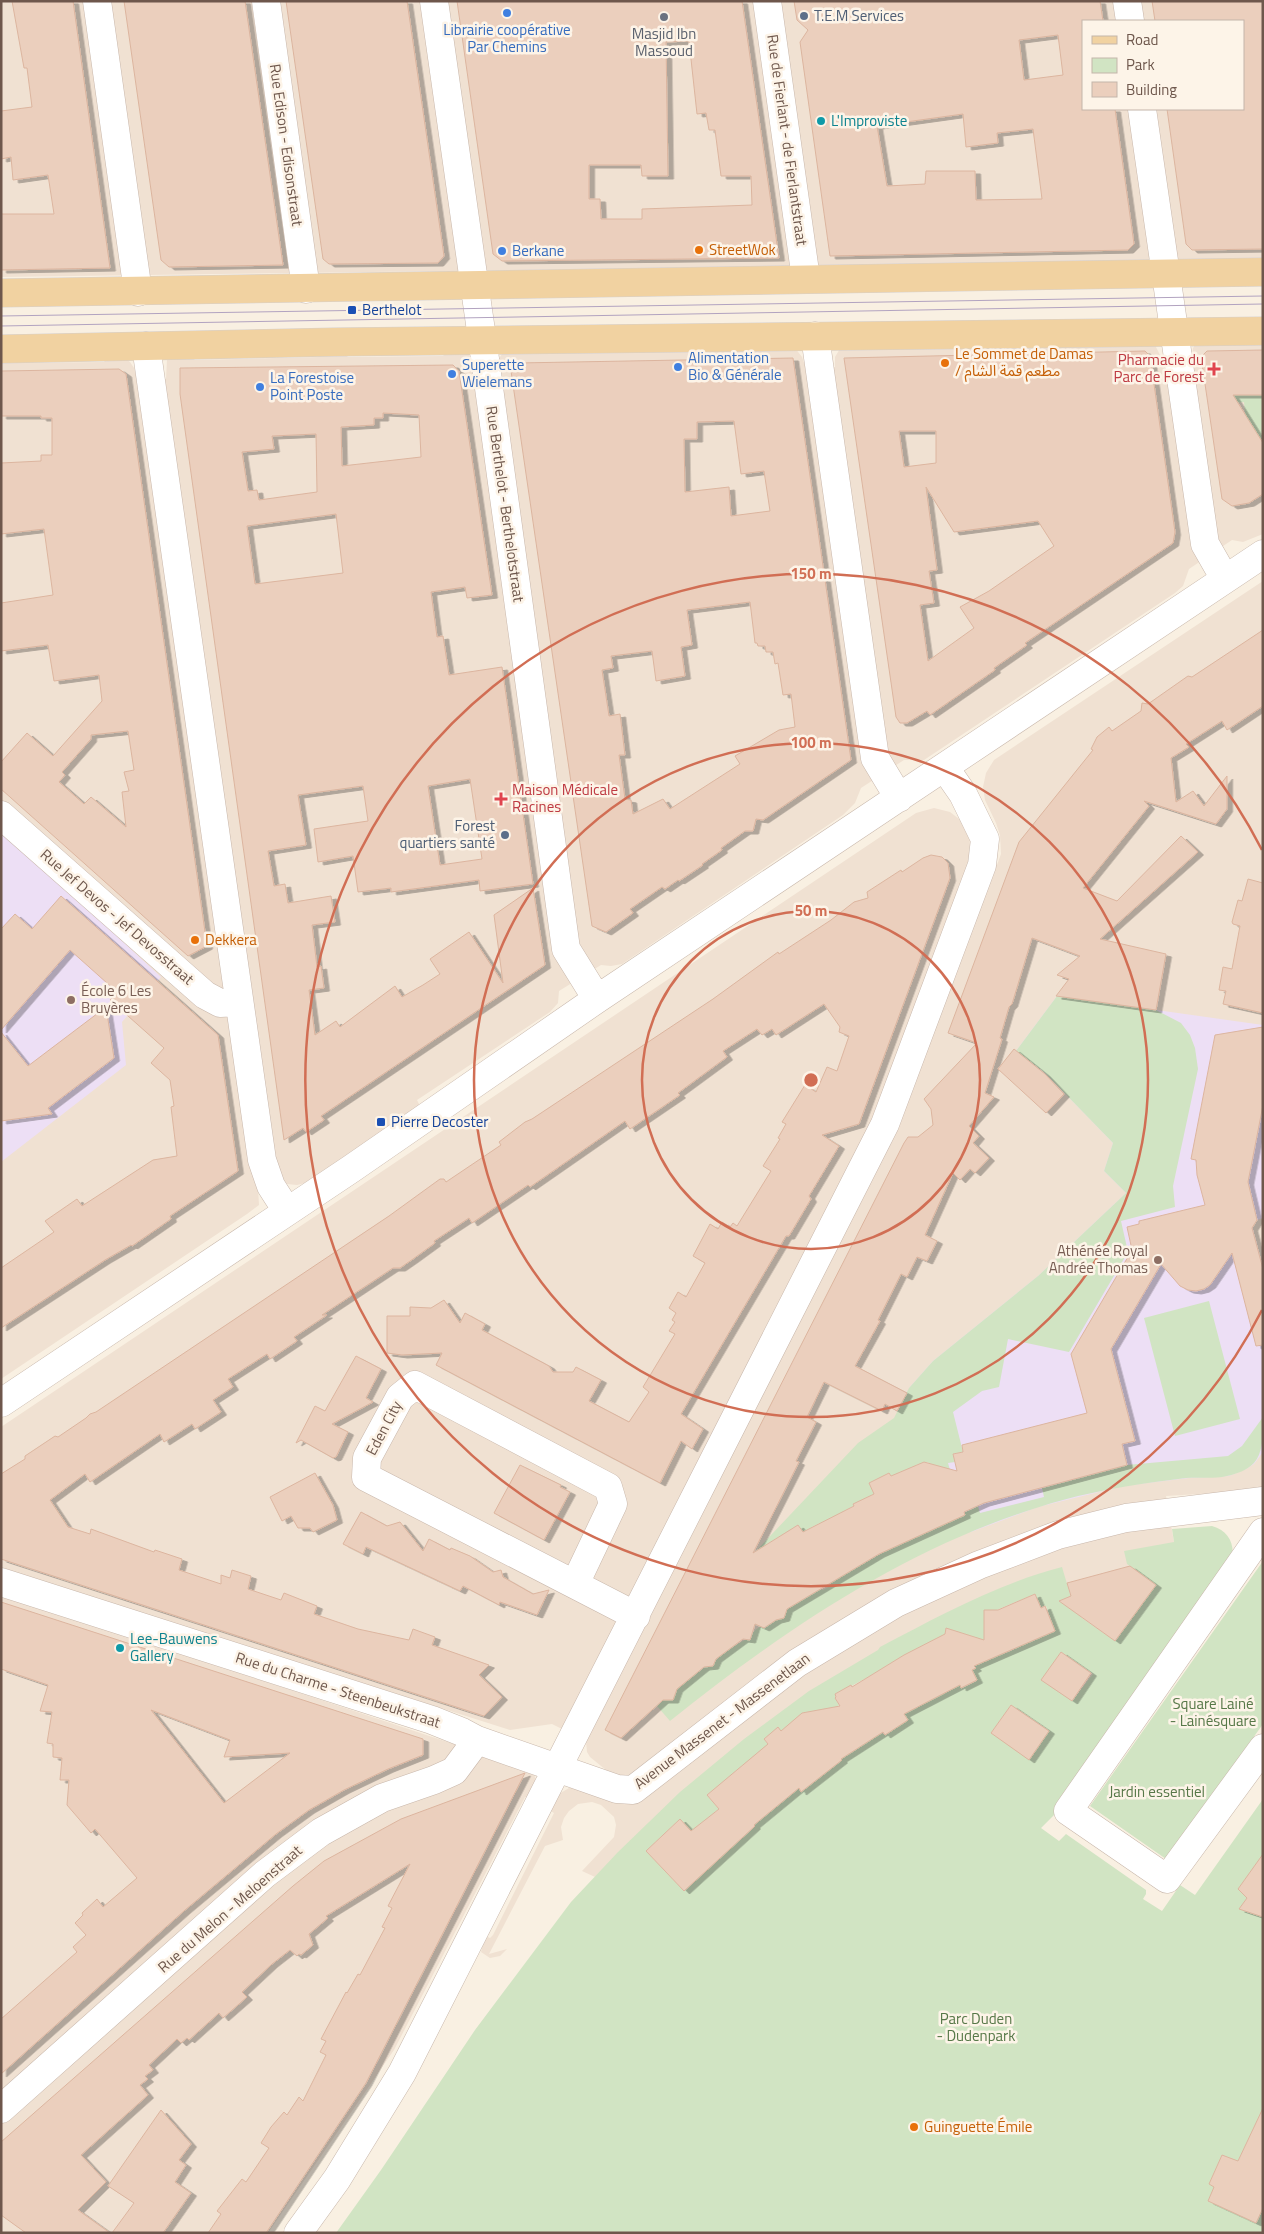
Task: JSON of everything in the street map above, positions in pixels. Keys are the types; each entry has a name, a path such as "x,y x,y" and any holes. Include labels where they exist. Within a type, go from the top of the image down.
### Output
{"main road":[{"path":"1,293 1263,272"},
{"path":"1,349 1263,330"}],"street":[{"path":"98,1 138,292"},
{"name":"Rue Edison - Edisonstraat","path":"266,1 306,289"},
{"name":"Rue Berthelot - Berthelotstraat","path":"434,1 483,341 566,949 597,999"},
{"name":"Rue de Fierlant - de Fierlantstraat","path":"768,1 806,279"},
{"path":"1127,1 1130,20"},
{"path":"1142,110 1204,544 1225,579"},
{"path":"815,336 874,758 899,798"},
{"path":"146,346 262,1160 271,1186 287,1211"},
{"path":"1,1403 287,1211 597,999 1263,554"},
{"path":"298,2233 336,2179 402,2073 886,1124 982,864 985,839 963,794 945,768"},
{"name":"Rue Jef Devos - Jef Devosstraat","path":"1,815 205,995 220,1003 239,1002"},
{"name":"Eden City","path":"575,1584 613,1504 608,1487 415,1385 400,1397 367,1458 366,1477 636,1616"},
{"name":"Avenue Massenet - Massenetlaan","path":"559,1768 617,1788 633,1790 796,1663 896,1603 979,1565 1058,1535 1126,1518 1263,1501"},
{"name":"Avenue Massenet - Massenetlaan","path":"1190,1510 1263,1520"},
{"path":"1263,1532 1068,1811 1167,1879 1263,1748"},
{"name":"Rue du Charme - Steenbeukstraat","path":"1,1582 432,1720 477,1740 559,1768"},
{"name":"Rue du Melon - Meloenstraat","path":"1,2109 281,1862 321,1832 382,1798 434,1780 454,1770 477,1740"}],"shaded area":[{"path":"1,1 1263,1 1263,260 1,277"},
{"path":"1198,341 1263,341 1263,534 1243,542 1232,540 1189,569 1183,586 1175,593 924,760 904,760 861,788 855,803 843,815 622,964 601,965 559,991 558,1003 550,1012 417,1100 420,1106 305,1183 297,1185 287,1184 280,1175 258,1188 259,1205 247,1214 1,1379 1,363 104,362 110,354 124,357 130,362 137,379 166,379 167,360 169,357 187,353 195,360 318,357 325,351 341,351 348,357 443,356 450,348 467,353 474,361 496,363 504,351 517,348 524,354 795,348 802,357 806,368 835,367 835,357 841,347 1155,345 1163,361 1192,358 1193,348"},
{"path":"1263,581 1263,1490 1166,1496 1174,1542 1185,1543 1032,1778 748,1920 611,1862 595,1877 582,1871 614,1837 616,1825 614,1817 601,1805 592,1802 578,1804 564,1818 561,1827 563,1840 545,1846 489,1954 507,1949 500,1956 490,1958 481,1952 485,1936 490,1938 493,1935 554,1813 549,1810 559,1794 569,1788 596,1792 606,1770 590,1757 587,1752 586,1741 552,1724 510,1730 1,1568 1,1427 916,813 934,808 950,812 963,822 970,839 969,856 997,865 1001,854 1000,835 985,800 983,787 986,773 994,760"},
{"name":"École 6 Les Bruyères","path":"1,829 161,977 122,1022 126,1065 1,1162"},
{"name":"Athénée Royal Andrée Thomas","path":"1057,996 1263,1025 1263,1218 1251,1222 1263,1269 1263,1452 1254,1464 1229,1476 1189,1478 1123,1486 1038,1507 971,1532 909,1388 933,1361 1038,1276 1126,1193 1104,1171 1113,1143 1045,1073 1016,1051"},
{"path":"1,1594 514,1764 533,1772 536,1781 531,1800 525,1797 394,2050 268,2233 1,2233"}],"green space":[{"path":"1233,395 1263,395 1263,438 1261,440 1252,425 1246,425 1244,402 1234,403"},
{"path":"1057,996 1156,1010 1181,1023 1190,1035 1195,1048 1198,1069 1173,1186 1175,1207 1121,1221 1128,1252 1069,1352 1008,1339 999,1387 982,1391 953,1412 963,1452 953,1454 955,1462 948,1463 952,1477 949,1478 944,1467 933,1471 928,1462 916,1465 918,1471 894,1482 889,1473 869,1483 874,1494 829,1520 824,1528 820,1523 812,1527 808,1542 798,1525 755,1552 858,1443 894,1418 909,1388 933,1361 1038,1276 1126,1193 1104,1171 1113,1143 1045,1073 1016,1051"},
{"path":"1209,1301 1240,1419 1175,1436 1144,1318"},
{"path":"1263,1417 1260,1453 1254,1463 1242,1471 1222,1477 1186,1478 1078,1496 1009,1517 956,1538 905,1563 807,1620 760,1652 670,1721 657,1706 664,1699 672,1699 673,1692 706,1666 712,1665 725,1652 751,1636 757,1629 784,1617 784,1611 819,1589 823,1590 830,1586 831,1582 889,1549 978,1506 980,1513 1044,1497 1042,1488 1127,1465 1228,1456 1242,1446"},
{"name":"Parc Duden - Dudenpark","path":"1212,1526 1218,1528 1227,1535 1232,1545 1231,1564 1054,1815 1041,1828 1059,1841 1066,1834 1146,1890 1143,1899 1162,1911 1180,1885 1195,1895 1263,1799 1263,2233 336,2233 381,2170 475,2030 571,1902 618,1852 680,1792 744,1739 809,1691 880,1647 969,1602 1014,1582 1062,1567 1073,1604 1082,1618 1115,1641 1155,1585 1127,1564 1124,1551 1174,1542 1172,1529","holes":["1035,1594 1041,1608 1046,1606 1055,1631 1013,1644 1015,1649 1003,1654 984,1619 984,1614 987,1610 994,1611","946,1628 968,1653 975,1668 972,1670 977,1681 962,1688 945,1634","1061,1652 1093,1674 1072,1701 1042,1680","874,1674 885,1735 835,1708 839,1705 835,1698 836,1694","1011,1705 1029,1759 991,1733","802,1714 842,1760 801,1791 764,1739 778,1728 783,1734","745,1764 755,1826 739,1841 715,1812 719,1809 707,1795","680,1819 706,1847 722,1856 684,1891 646,1851"]},
{"name":"Square Lainé - Lainésquare","path":"1263,1561 1263,1724 1166,1859 1090,1806"}],"building":[{"path":"12,1 73,1 110,268 1,270 1,214 54,214 48,175 13,180 11,157 1,159 1,111 32,107 27,68 24,68"},
{"path":"124,1 245,1 283,265 169,267 161,260"},
{"path":"286,1 407,1 444,256 438,263 329,264 323,259"},
{"path":"457,1 742,1 779,258 502,261 493,254","holes":["689,41 697,114 706,113 709,130 715,130 721,176 751,176 752,205 642,209 642,219 601,219 600,199 589,199 589,165 641,165 642,176 668,176 666,42"]},
{"path":"794,1 1100,1 1103,20 1082,20 1082,110 1115,110 1134,244 1128,250 830,256 800,42 808,30 797,20","holes":["1058,35 1063,75 1024,80 1019,40","963,114 966,147 998,143 997,133 1033,129 1042,199 976,200 975,171 926,171 925,184 887,186 877,126"]},
{"path":"1152,1 1263,1 1263,249 1192,250 1186,244 1167,110 1244,110 1244,20 1155,20"},
{"path":"1263,350 1263,395 1233,395 1263,443 1263,494 1249,503 1232,506 1222,499 1201,357 1207,351"},
{"path":"1145,351 1150,356 1175,532 1173,543 1025,643 1027,645 994,668 995,670 930,715 927,711 907,723 900,723 896,717 844,358","holes":["899,431 936,431 936,463 904,467","926,487 954,532 1038,521 1054,546 989,591 960,607 974,628 928,661 920,605 934,603 929,571 937,570"]},
{"path":"793,358 851,760 763,820 756,819 753,831 745,831 721,848 722,850 703,865 665,889 662,887 630,909 633,913 606,932 592,926 511,371 517,363","holes":["734,421 741,474 764,471 770,511 731,516 729,487 685,492 684,439 697,439 697,422","750,602 755,643 758,646 765,646 766,652 773,652 775,664 778,663 783,695 791,694 795,727 779,730 735,756 740,764 670,809 663,799 633,814 631,800 625,799 619,755 625,755 620,714 609,716 602,670 613,668 611,656 652,651 656,681 685,676 681,647 692,645 687,610"]},
{"path":"453,365 459,371 492,595 467,598 465,587 431,592 437,637 443,636 449,675 502,667 533,884 480,891 479,880 391,892 391,888 358,892 353,856 318,862 314,829 368,821 363,786 298,795 306,845 268,851 274,886 285,884 288,903 331,896 335,922 312,925 317,967 321,966 324,988 309,990 315,1035 336,1021 340,1027 395,986 402,997 440,974 430,959 469,932 503,983 494,915 533,888 545,965 321,1116 324,1120 306,1132 303,1128 284,1140 180,394 180,368","holes":["383,413 419,415 421,457 342,466 341,427 374,425 374,418 383,418","316,434 317,492 259,500 257,490 248,491 242,452 274,449 272,436","336,514 343,573 255,584 247,526","470,779 482,859 440,865 428,786"]},
{"path":"119,369 126,374 207,946 188,956 1,789 1,762 27,733 53,756 102,701 99,675 54,681 48,645 1,651 1,603 53,595 44,529 1,534 1,463 41,461 41,455 52,455 52,418 41,418 41,416 1,416 1,371","holes":["128,731 134,770 124,772 129,791 122,792 126,827 91,797 84,804 59,782 65,775 62,772 91,739 91,735"]},
{"path":"1263,630 1263,706 1227,730 1222,721 1186,744 1189,747 1171,758 1176,802 1193,791 1204,806 1227,776 1227,809 1216,824 1144,801 1149,806 1083,888 1117,901 1181,836 1198,852 1100,939 1166,954 1156,1010 1056,996 1069,979 1057,975 1080,956 1032,938 1012,1004 1009,1007 1000,1038 1002,1039 985,1093 994,1097 969,1126 979,1136 973,1143 989,1158 975,1173 970,1169 960,1180 953,1173 925,1235 937,1241 927,1261 917,1257 907,1277 901,1274 878,1320 880,1321 855,1366 907,1393 897,1411 885,1404 882,1411 824,1382 807,1417 816,1422 796,1461 799,1462 753,1553 798,1525 803,1532 854,1506 853,1504 874,1494 869,1483 889,1473 891,1476 924,1462 957,1471 953,1454 963,1452 962,1445 1087,1413 1071,1354 1132,1250 1127,1227 1139,1224 1139,1221 1205,1205 1197,1175 1196,1160 1191,1159 1215,1035 1263,1027 1263,1105 1248,1182 1257,1220 1252,1228 1263,1269 1263,1345 1256,1346 1232,1253 1210,1285 1196,1291 1180,1286 1161,1264 1111,1349 1135,1441 1122,1444 1127,1465 984,1503 964,1512 965,1515 879,1554 787,1609 784,1618 776,1620 764,1628 755,1624 750,1640 743,1639 716,1659 713,1666 704,1667 677,1689 673,1700 663,1700 621,1738 605,1730 904,1143 908,1137 918,1137 933,1125 931,1109 924,1099 977,1043 948,1033 1019,842 1093,750 1091,749 1097,737 1109,727 1112,731 1141,711 1142,703 1148,704 1188,676 1192,677"},
{"path":"931,855 942,857 948,863 950,878 859,1124 822,1135 839,1146 809,1196 811,1199 789,1236 786,1236 681,1414 703,1429 692,1449 681,1441 660,1483 436,1365 442,1353 402,1355 387,1353 387,1316 410,1316 410,1307 431,1308 444,1300 460,1323 465,1313 485,1324 482,1330 549,1366 553,1372 573,1372 576,1367 601,1380 589,1401 629,1422 649,1392 643,1387 675,1334 669,1331 675,1322 672,1320 676,1313 669,1308 678,1292 686,1297 705,1263 693,1256 710,1224 718,1229 722,1222 730,1227 733,1223 737,1226 771,1171 763,1166 780,1139 778,1138 786,1124 782,1122 805,1085 816,1092 827,1067 837,1071 849,1036 839,1032 840,1027 824,1004 776,1035 772,1029 762,1035 757,1029 723,1051 727,1057 678,1093 680,1095 630,1129 625,1121 530,1187 528,1185 472,1223 469,1218 434,1241 435,1243 400,1268 393,1268 322,1315 327,1315 294,1337 297,1341 270,1359 267,1354 228,1379 233,1387 213,1400 221,1412 195,1429 192,1424 164,1442 160,1434 90,1482 85,1474 50,1500 68,1527 90,1534 91,1529 154,1552 155,1550 182,1559 179,1570 221,1584 221,1575 230,1578 232,1570 251,1576 248,1589 281,1600 284,1593 317,1606 314,1614 358,1629 409,1640 413,1629 435,1637 432,1645 489,1665 479,1675 502,1697 484,1716 1,1559 1,1474 25,1459 25,1456 55,1436 58,1437 90,1414 96,1412 389,1216 440,1179 444,1179 446,1182 501,1145 499,1142 525,1122 713,999 778,952 779,954 831,920 854,902 868,898 867,892 901,870 902,872"},
{"path":"1248,879 1263,883 1263,1013 1223,1004 1226,991 1219,990 1223,967 1232,969 1240,926 1232,922 1238,900 1242,901"},
{"path":"61,896 218,1035 238,1171 170,1216 171,1219 132,1246 105,1260 1,1328 1,1268 54,1232 45,1221 77,1199 82,1206 153,1160 177,1156 171,1107 174,1106 170,1080 151,1063 164,1048 110,1000 117,992 70,950 1,1030 1,929 15,914 32,929"},
{"path":"106,1007 114,1058 48,1108 52,1114 1,1121 1,1032 28,1066"},
{"path":"1014,1049 1045,1074 1064,1094 1046,1113 998,1069"},
{"path":"356,1356 381,1369 366,1398 373,1402 332,1424 348,1432 336,1457 333,1458 301,1440 296,1443 315,1406 325,1411"},
{"path":"520,1465 561,1485 560,1487 570,1492 544,1540 494,1513"},
{"path":"315,1473 333,1505 337,1520 313,1532 310,1528 298,1528 291,1516 282,1521 270,1497"},
{"path":"361,1512 387,1526 400,1522 423,1551 429,1539 450,1550 451,1548 470,1556 493,1572 501,1570 503,1577 533,1594 549,1590 537,1615 500,1602 499,1605 463,1586 460,1591 366,1547 363,1554 343,1544"},
{"path":"1130,1566 1156,1585 1115,1641 1059,1601 1071,1596 1067,1583"},
{"path":"1035,1594 1041,1608 1045,1606 1055,1631 974,1666 976,1668 972,1670 977,1680 961,1688 960,1685 904,1714 908,1720 885,1735 883,1732 841,1759 801,1792 799,1788 754,1825 684,1891 646,1851 680,1819 691,1831 719,1809 707,1795 768,1744 764,1739 778,1727 781,1731 802,1713 840,1706 835,1698 835,1694 851,1685 852,1687 904,1655 945,1634 946,1628 984,1640 984,1610 998,1610"},
{"path":"1,1602 423,1739 423,1755 344,1790 309,1810 276,1834 185,1910 1,2074 1,2019 77,1952 73,1947 86,1935 75,1923 83,1915 82,1913 97,1899 103,1907 137,1878 95,1829 91,1833 67,1805 69,1780 60,1780 62,1758 53,1757 53,1744 47,1743 52,1712 40,1711 48,1685 1,1669","holes":["151,1710 230,1740 224,1757 290,1753 224,1803"]},
{"path":"1061,1652 1091,1673 1072,1701 1041,1680"},
{"path":"1011,1705 1049,1731 1029,1760 991,1733"},
{"path":"525,1773 366,2083 266,2233 208,2233 221,2214 217,2211 242,2179 246,2182 269,2148 261,2143 271,2127 284,2112 287,2115 299,2097 303,2101 326,2055 320,2052 326,2041 321,2039 346,1992 358,1974 360,1975 385,1928 382,1927 392,1908 388,1906 410,1864 326,1916 328,1918 309,1934 313,1945 297,1956 290,1950 242,1992 247,1997 223,2018 219,2013 189,2040 187,2038 181,2043 177,2039 149,2065 153,2070 145,2076 148,2079 140,2085 148,2095 81,2155 106,2182 78,2210 110,2233 26,2233 1,2215 1,2142 293,1886 324,1861 401,1819"},
{"path":"1263,1854 1263,1917 1239,1909 1247,1898 1238,1889"},
{"path":"1263,2108 1263,2208 1256,2223 1208,2201 1214,2187 1209,2184 1222,2155 1238,2161"},
{"path":"161,2110 191,2144 179,2160 186,2165 175,2182 191,2193 163,2233 112,2233 134,2203 108,2186"}],"tram line":[{"path":"1,316 1263,296"},
{"path":"1,326 1263,304"}],"place":[{"name":"Librairie coopérative Par Chemins","path":"507,13"},
{"name":"T.E.M Services","path":"804,16"},
{"name":"Masjid Ibn Massoud","path":"664,17"},
{"name":"L'Improviste","path":"821,121"},
{"name":"StreetWok","path":"699,250"},
{"name":"Berkane","path":"502,251"},
{"name":"Berthelot","path":"352,310"},
{"name":"Le Sommet de Damas / مطعم قمة الشام","path":"945,363"},
{"name":"Alimentation Bio & Générale","path":"678,367"},
{"name":"Pharmacie du Parc de Forest","path":"1214,369"},
{"name":"Superette Wielemans","path":"452,374"},
{"name":"La Forestoise Point Poste","path":"260,387"},
{"name":"Maison Médicale Racines","path":"501,799"},
{"name":"Forest quartiers santé","path":"505,835"},
{"name":"Dekkera","path":"195,940"},
{"name":"École 6 Les Bruyères","path":"71,1000"},
{"name":"Pierre Decoster","path":"381,1122"},
{"name":"Athénée Royal Andrée Thomas","path":"1158,1260"},
{"name":"Lee-Bauwens Gallery","path":"120,1648"},
{"name":"Guinguette Émile","path":"914,2127"}],"park label":[{"name":"Jardin essentiel","path":"1157,1792"}]}
